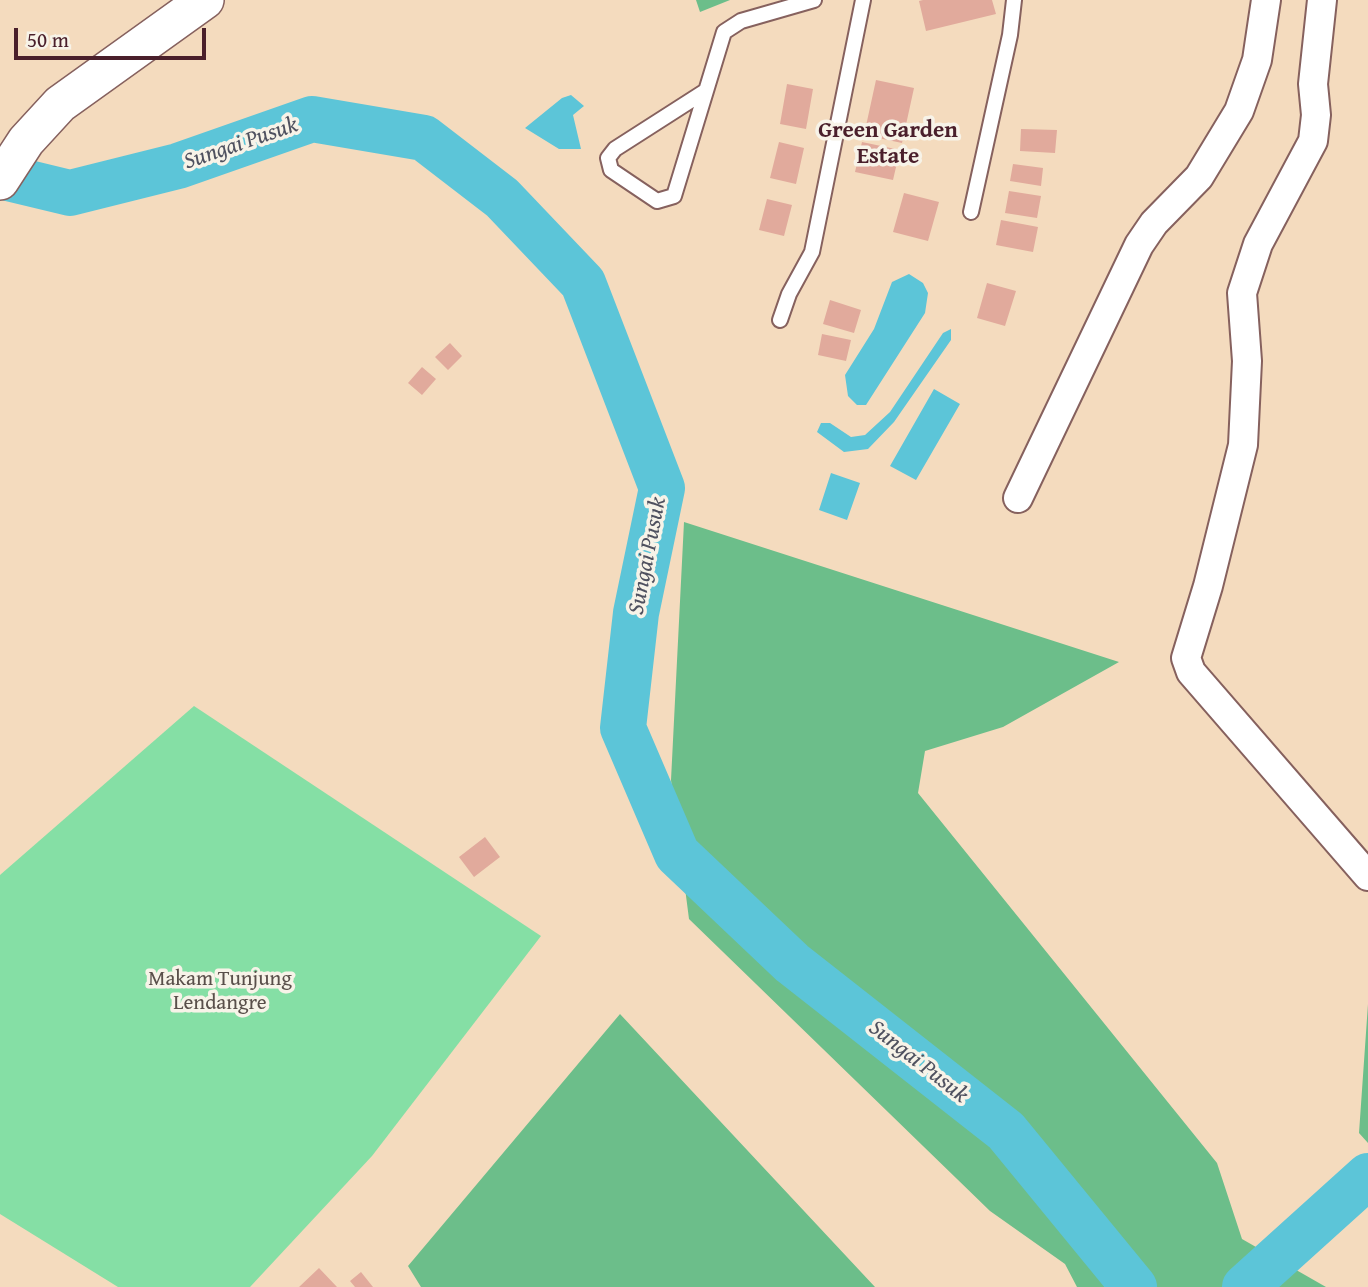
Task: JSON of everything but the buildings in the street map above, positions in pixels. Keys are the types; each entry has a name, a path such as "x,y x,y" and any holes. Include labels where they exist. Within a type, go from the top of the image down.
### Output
{"street":[{"path":"0,181 26,141 79,88 205,0"},
{"path":"1018,498 1139,245 1154,223 1199,177 1239,111 1257,60 1266,0"},
{"path":"1322,0 1313,84 1316,115 1312,141 1258,244 1242,293 1247,361 1243,444 1208,586 1186,657 1191,672 1368,876"}],"lane":[{"path":"704,92 615,149 608,158 611,170 657,201 669,200 674,196 724,32 732,25 814,0"},
{"path":"780,320 789,294 813,252 863,0"},
{"path":"971,212 1014,0"}],"green space":[{"path":"696,0 730,0 700,12"},
{"path":"684,522 1119,662 1003,727 925,751 918,793 1217,1163 1242,1239 1326,1287 1077,1287 1065,1264 990,1211 689,919 671,780"},
{"name":"Makam Tunjung Lendangre","path":"194,706 541,936 372,1156 250,1287 118,1287 0,1214 0,875"},
{"path":"1368,1004 1368,1143 1359,1133"},
{"path":"620,1014 875,1287 421,1287 408,1266"}],"water":[{"path":"571,95 584,106 573,115 581,149 559,149 525,128 562,98"},
{"path":"909,274 923,283 928,293 925,313 866,405 857,405 848,396 845,375 874,329 892,282"},
{"path":"951,329 951,340 894,422 868,449 844,452 817,432 821,423 830,423 851,437 865,435 890,412 943,333"},
{"path":"934,389 960,404 916,480 890,466"},
{"path":"831,473 860,483 847,520 819,510"}],"waterway":[{"name":"Sungai Pusuk","path":"0,176 70,193 178,166 312,119 424,138 502,198 583,283 662,488 636,613 623,728 677,854 792,963 1006,1131 1134,1287"},
{"path":"1245,1287 1368,1176"}],"district":[{"name":"Green Garden Estate","path":"888,144"}]}
